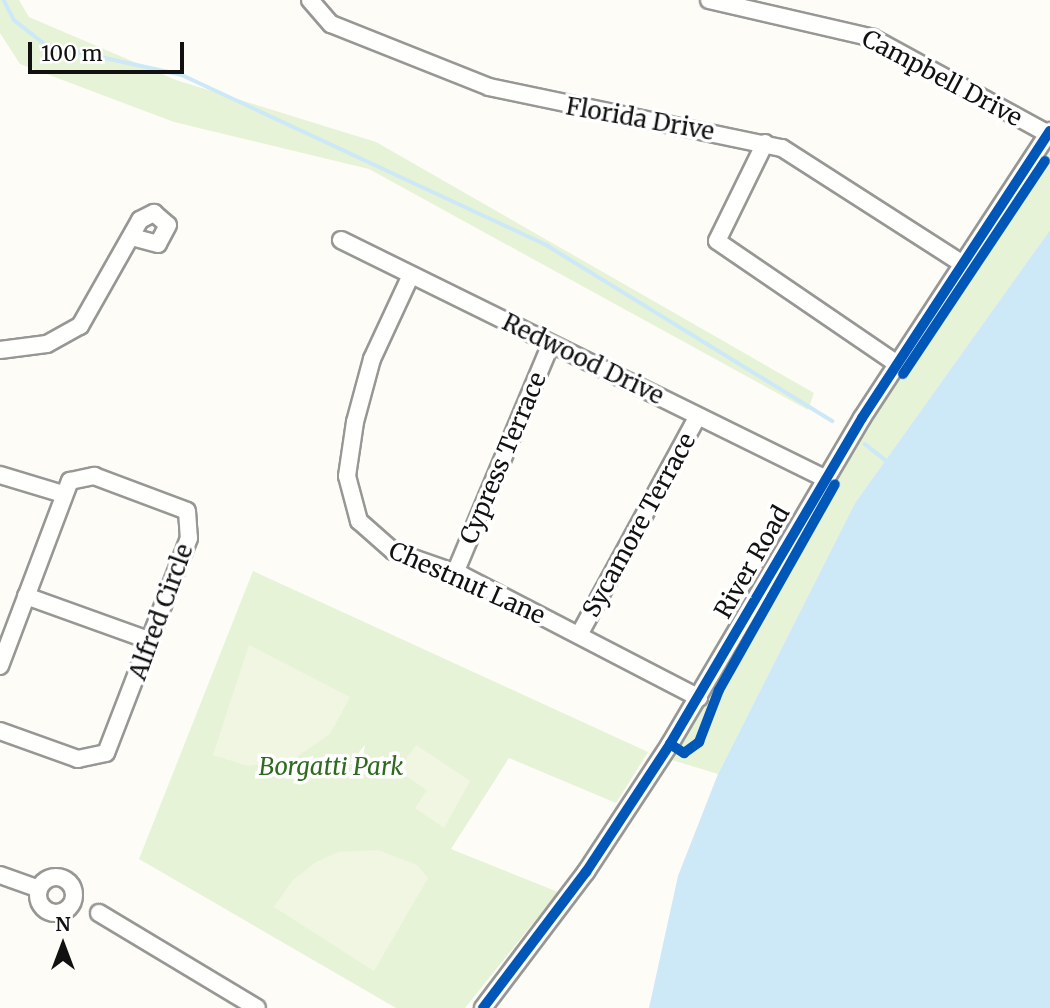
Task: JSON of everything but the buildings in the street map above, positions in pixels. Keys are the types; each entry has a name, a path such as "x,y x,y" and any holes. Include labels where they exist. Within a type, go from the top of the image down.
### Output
{"street":[{"name":"Florida Drive","path":"310,0 331,23 499,90 765,143 794,154 961,263"},
{"name":"Campbell Drive","path":"709,0 873,38 1049,133"},
{"name":"River Road","path":"483,1008 586,872 699,698 824,478 961,263 1049,133"},
{"path":"765,143 717,240 896,363"},
{"path":"0,351 47,344 80,326 132,237"},
{"name":"Redwood Drive","path":"341,240 824,478"},
{"name":"Chestnut Lane","path":"411,275 366,381 348,485 354,512 372,537 403,556 454,573 699,698"},
{"name":"Cypress Terrace","path":"454,573 551,344"},
{"name":"Sycamore Terrace","path":"579,635 698,416"},
{"path":"0,475 63,494 26,596 5,637 0,667"},
{"name":"Alfred Circle","path":"0,732 78,759 102,757 151,641 189,538 189,513 89,475 74,477 63,494"},
{"path":"26,596 151,641"},
{"path":"0,875 39,888"},
{"path":"99,913 257,1008"}],"green space":[{"path":"0,0 19,0 29,17 176,80 376,142 814,393 808,410 369,169 174,122 20,64 0,33"},
{"path":"1050,150 1050,230 855,503 718,774 672,760 867,425"},
{"name":"Borgatti Park","path":"253,571 648,752 616,803 509,758 451,849 558,892 465,1008 396,1008 139,859"},
{"path":"249,645 350,697 330,734 292,760 248,766 213,755"},
{"path":"416,745 470,781 444,828 415,808 427,790 398,771"},
{"path":"378,850 417,865 428,878 374,971 274,907 292,881 316,862 339,852"}],"water":[{"path":"1050,230 1050,1008 649,1008 678,876 718,774 855,503"}],"waterway":[{"path":"4,0 14,20 46,45 182,75 548,246 832,421"},
{"path":"865,444 888,462"}],"cycle path":[{"path":"483,1008 586,872 670,744 862,418 1050,131"},
{"path":"903,374 1045,161"},
{"path":"670,744 684,753 699,742 719,690 835,484"}]}
